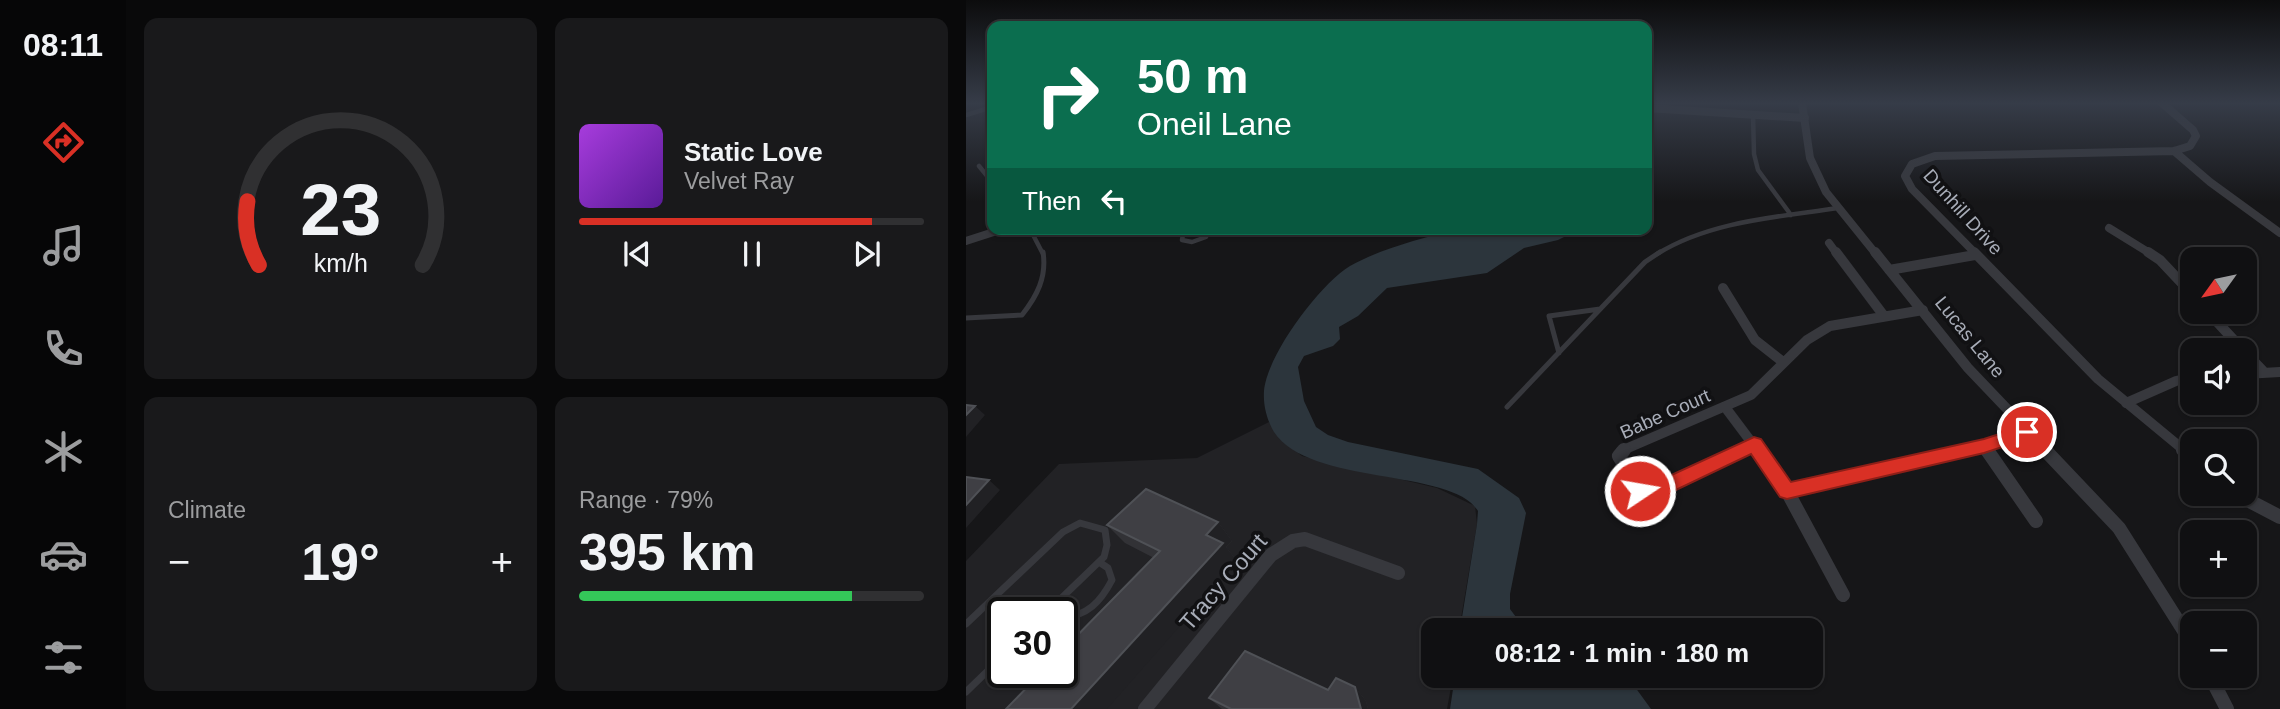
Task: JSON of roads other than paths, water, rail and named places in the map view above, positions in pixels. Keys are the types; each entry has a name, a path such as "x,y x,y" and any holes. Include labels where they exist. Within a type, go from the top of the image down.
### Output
{"street":[{"name":"Lucas Lane","path":"1807,136 1810,158 1816,175 1838,208 1968,368 2119,528 2180,623"},
{"path":"2174,151 2190,146 2196,136"},
{"path":"2174,151 2210,182 2280,233"},
{"name":"Dunhill Drive","path":"2174,151 1935,156 1918,160 1907,170 1908,183 1975,255 2098,379 2180,447"},
{"path":"2109,228 2160,260 2180,281"},
{"path":"966,241 987,234"},
{"path":"1829,243 1884,316"},
{"path":"1889,270 1975,255"},
{"path":"1723,288 1755,340 1783,362"},
{"path":"1843,595 1787,491 1726,407 1765,385 1783,362 1817,331 1923,310"},
{"path":"2218,324 2232,338"},
{"path":"2257,365 2264,372"},
{"path":"2257,373 2280,372"},
{"path":"2126,402 2180,380"},
{"name":"Babe Court","path":"1726,407 1621,451 1619,456 1640,491 1655,492 1754,444"},
{"path":"1787,491 1984,446 2027,432"},
{"path":"1984,446 2036,522"},
{"path":"2257,505 2280,517"},
{"name":"Tracy Court","path":"1145,709 1272,555 1283,546 1305,539 1398,573"},
{"path":"2216,688 2227,709"}],"lane":[{"path":"1754,136 1758,170 1791,215"},
{"path":"979,166 987,175"},
{"path":"1507,407 1645,262 1670,245 1714,230 1838,208"},
{"path":"966,318 1022,315 1035,300 1045,271 1045,256 1041,243 1035,235"},
{"path":"1183,235 1182,240 1192,242 1207,235"},
{"path":"1559,353 1549,316 1600,309"},
{"path":"966,624 1063,532 1080,523 1105,530 1107,545 1104,557 1063,597"},
{"path":"1078,615 1098,604 1112,580 1108,568 1099,562"},
{"path":"966,692 987,672"}]}
